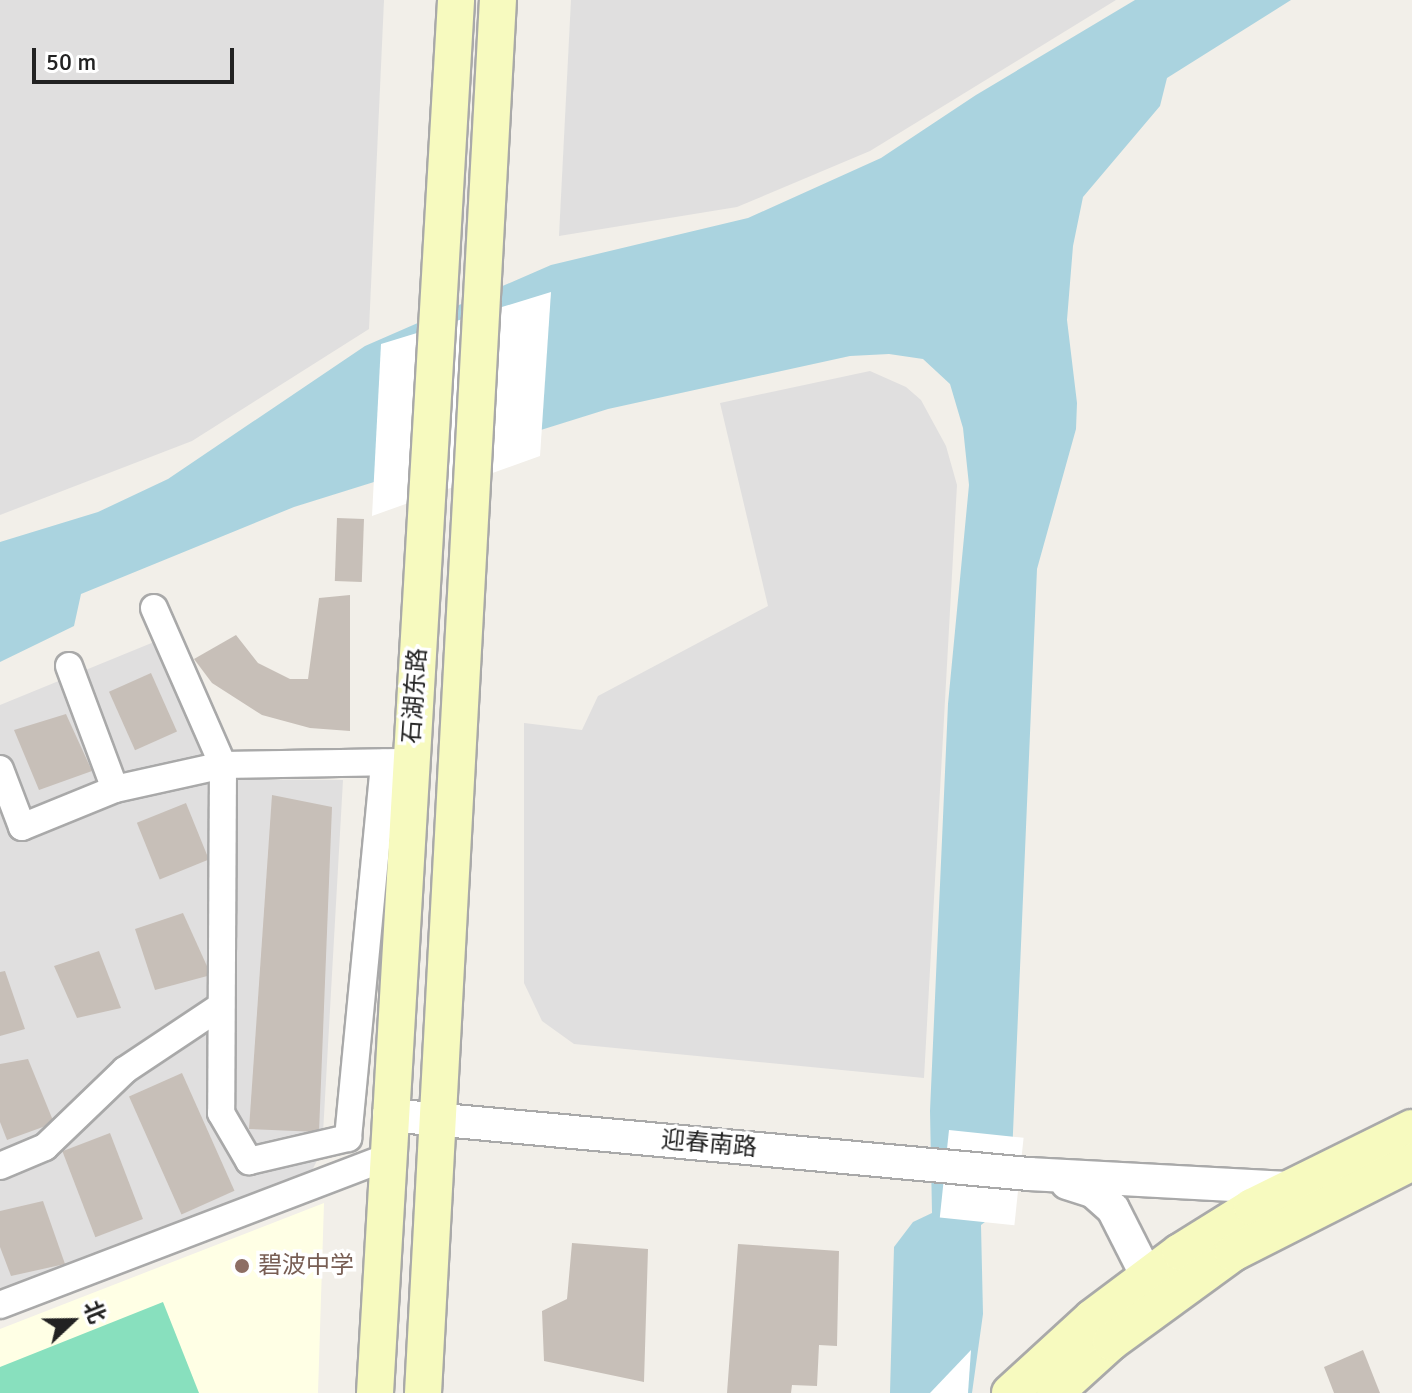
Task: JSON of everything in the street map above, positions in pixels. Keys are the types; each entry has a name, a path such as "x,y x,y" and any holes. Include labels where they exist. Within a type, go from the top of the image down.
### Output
{"main road":[{"name":"石湖东路","path":"375,1393 389,1115 397,762 456,0"},
{"name":"石湖东路","path":"423,1393 498,0"},
{"path":"1010,1393 1092,1318 1217,1227 1288,1188 1412,1128"},
{"path":"1055,1393 1111,1342 1233,1253 1412,1162"}],"street":[{"path":"0,769 11,831 115,789 223,765 397,762 348,1138 249,1161 221,1113 223,765 154,608"},
{"path":"69,666 115,789"},
{"path":"0,1166 45,1147 125,1070 221,1006"},
{"name":"迎春南路","path":"389,1115 1029,1174"},
{"path":"0,1305 387,1157"},
{"path":"1029,1174 1288,1188"},
{"path":"1029,1174 1084,1188 1101,1197 1123,1226 1147,1276"}],"shaded area":[{"path":"0,0 384,0 369,329 192,441 0,515"},
{"path":"571,0 1116,0 870,151 737,207 559,236"},
{"path":"870,371 906,387 921,400 946,446 957,485 924,1078 574,1044 542,1021 524,983 524,723 582,730 598,696 768,606 720,403"},
{"path":"154,642 202,756 240,779 343,780 322,1151 307,1180 0,1294 0,705"},
{"name":"碧波中学","path":"324,1203 318,1393 0,1393 0,1329"}],"green space":[{"path":"163,1302 199,1393 0,1393 0,1367"}],"water":[{"path":"1135,0 1291,0 1167,78 1160,106 1083,197 1073,246 1067,320 1077,403 1076,429 1037,569 1010,1203 981,1225 983,1314 972,1393 890,1393 894,1247 913,1222 932,1213 930,1111 948,704 969,485 963,428 950,384 923,359 889,354 850,356 608,409 294,507 81,594 74,626 0,662 0,542 98,512 168,479 365,346 551,265 748,218 881,158 976,95"}],"pier":[{"path":"551,292 540,456 372,516 381,344"},
{"path":"949,1130 1024,1138 1014,1225 940,1218"},
{"path":"971,1350 968,1393 930,1393"}],"building":[{"path":"337,518 364,519 362,582 335,581"},
{"path":"350,595 350,731 310,728 262,715 212,683 194,659 236,635 258,663 290,679 308,679 319,598"},
{"path":"151,673 177,731 135,750 109,692"},
{"path":"66,714 92,771 39,790 14,730"},
{"path":"272,795 332,807 319,1132 249,1129"},
{"path":"186,803 209,860 160,879 137,823"},
{"path":"183,913 211,975 155,990 135,929"},
{"path":"99,951 121,1008 77,1018 54,966"},
{"path":"5,971 25,1029 0,1036 0,972"},
{"path":"28,1059 54,1123 7,1140 0,1122 0,1064"},
{"path":"182,1073 234,1191 181,1214 129,1097"},
{"path":"110,1133 143,1219 95,1237 62,1151"},
{"path":"43,1201 65,1264 11,1276 0,1247 0,1211"},
{"path":"572,1243 648,1249 644,1382 544,1361 542,1311 567,1299"},
{"path":"738,1244 839,1251 837,1346 819,1345 817,1386 792,1385 791,1393 727,1393"},
{"path":"1363,1350 1380,1393 1334,1393 1324,1367"}],"place":[{"name":"碧波中学","path":"242,1266"}]}
